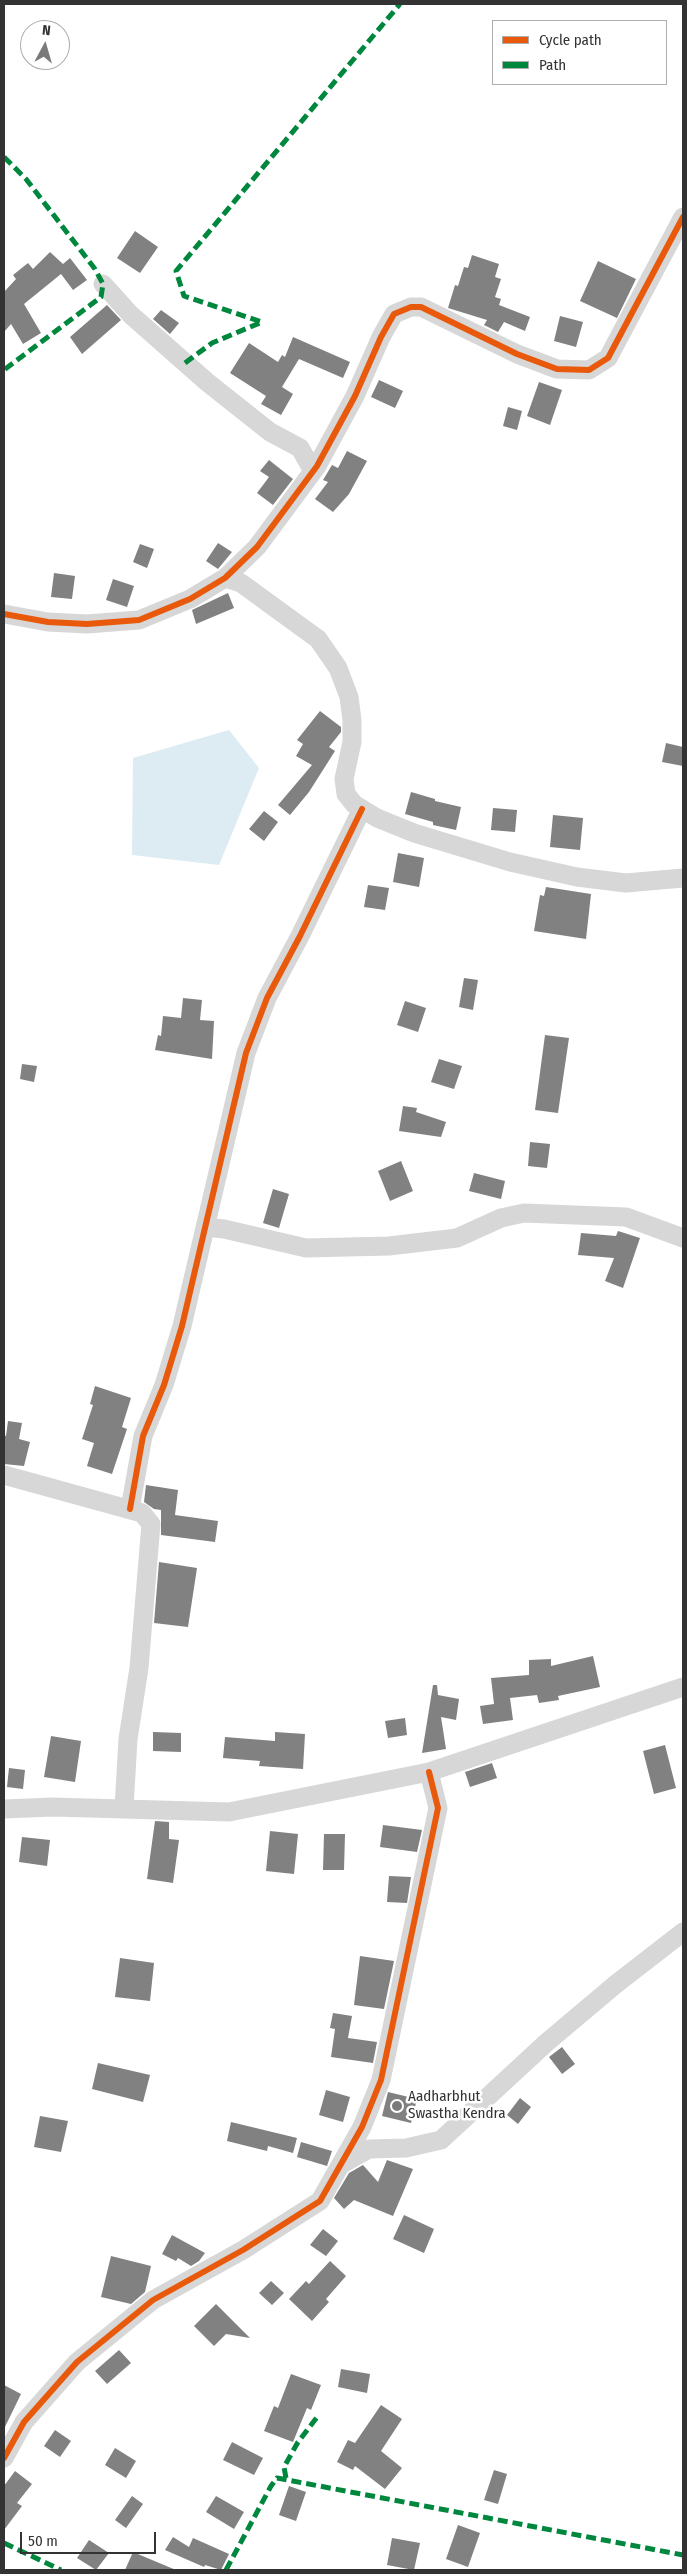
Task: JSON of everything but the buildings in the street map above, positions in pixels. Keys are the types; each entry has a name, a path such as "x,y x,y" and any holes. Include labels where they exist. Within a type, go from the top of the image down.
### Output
{"street":[{"path":"4,614 48,622 87,624 139,620 190,600 226,578 256,547 313,471 356,396 381,338 394,314 411,307 422,307 517,354 557,369 589,370 608,358 683,217"},
{"path":"103,284 131,316 208,382 270,432 300,448 313,471"},
{"path":"226,578 240,583 318,639 338,668 349,697 352,720 352,742 344,778 346,794 362,809 414,833 510,862 626,883 683,878"},
{"path":"130,1509 143,1436 164,1386 182,1326 246,1053 267,998 300,936 362,809"},
{"path":"206,1227 224,1229 306,1248 389,1246 457,1238 501,1218 524,1213 626,1217 683,1238"},
{"path":"4,1475 130,1509 142,1513 151,1524 139,1668 128,1738 124,1808"},
{"path":"4,1809 124,1808 229,1812 429,1772 683,1687"},
{"path":"4,2458 24,2422 77,2362 154,2300 243,2250 320,2201 362,2127 381,2080 438,1808 429,1772"},
{"path":"341,2165 369,2149 406,2148 440,2140 546,2043 616,1984 683,1932"}],"shaded area":[{"path":"229,730 259,768 219,865 132,855 133,758"}],"marked path":[{"path":"185,363 212,343 262,322 184,296 176,271 400,4"},
{"path":"4,157 26,179 95,269 103,284 101,297 4,370"},
{"path":"286,2478 284,2467 298,2442 318,2416"},
{"path":"226,2570 277,2478 683,2555"},
{"path":"4,2543 61,2570"}],"cycle path":[{"path":"4,614 48,622 87,624 139,620 190,599 225,578 257,547 317,466 355,396 381,337 394,314 411,307 421,307 517,354 557,369 589,370 608,358 683,217"},
{"path":"130,1509 143,1436 164,1385 182,1326 246,1053 267,998 300,936 362,809"},
{"path":"4,2458 24,2422 77,2362 153,2300 243,2250 320,2201 362,2127 381,2080 438,1808 429,1772"}],"place":[{"name":"Aadharbhut Swastha Kendra","path":"397,2106"}]}
